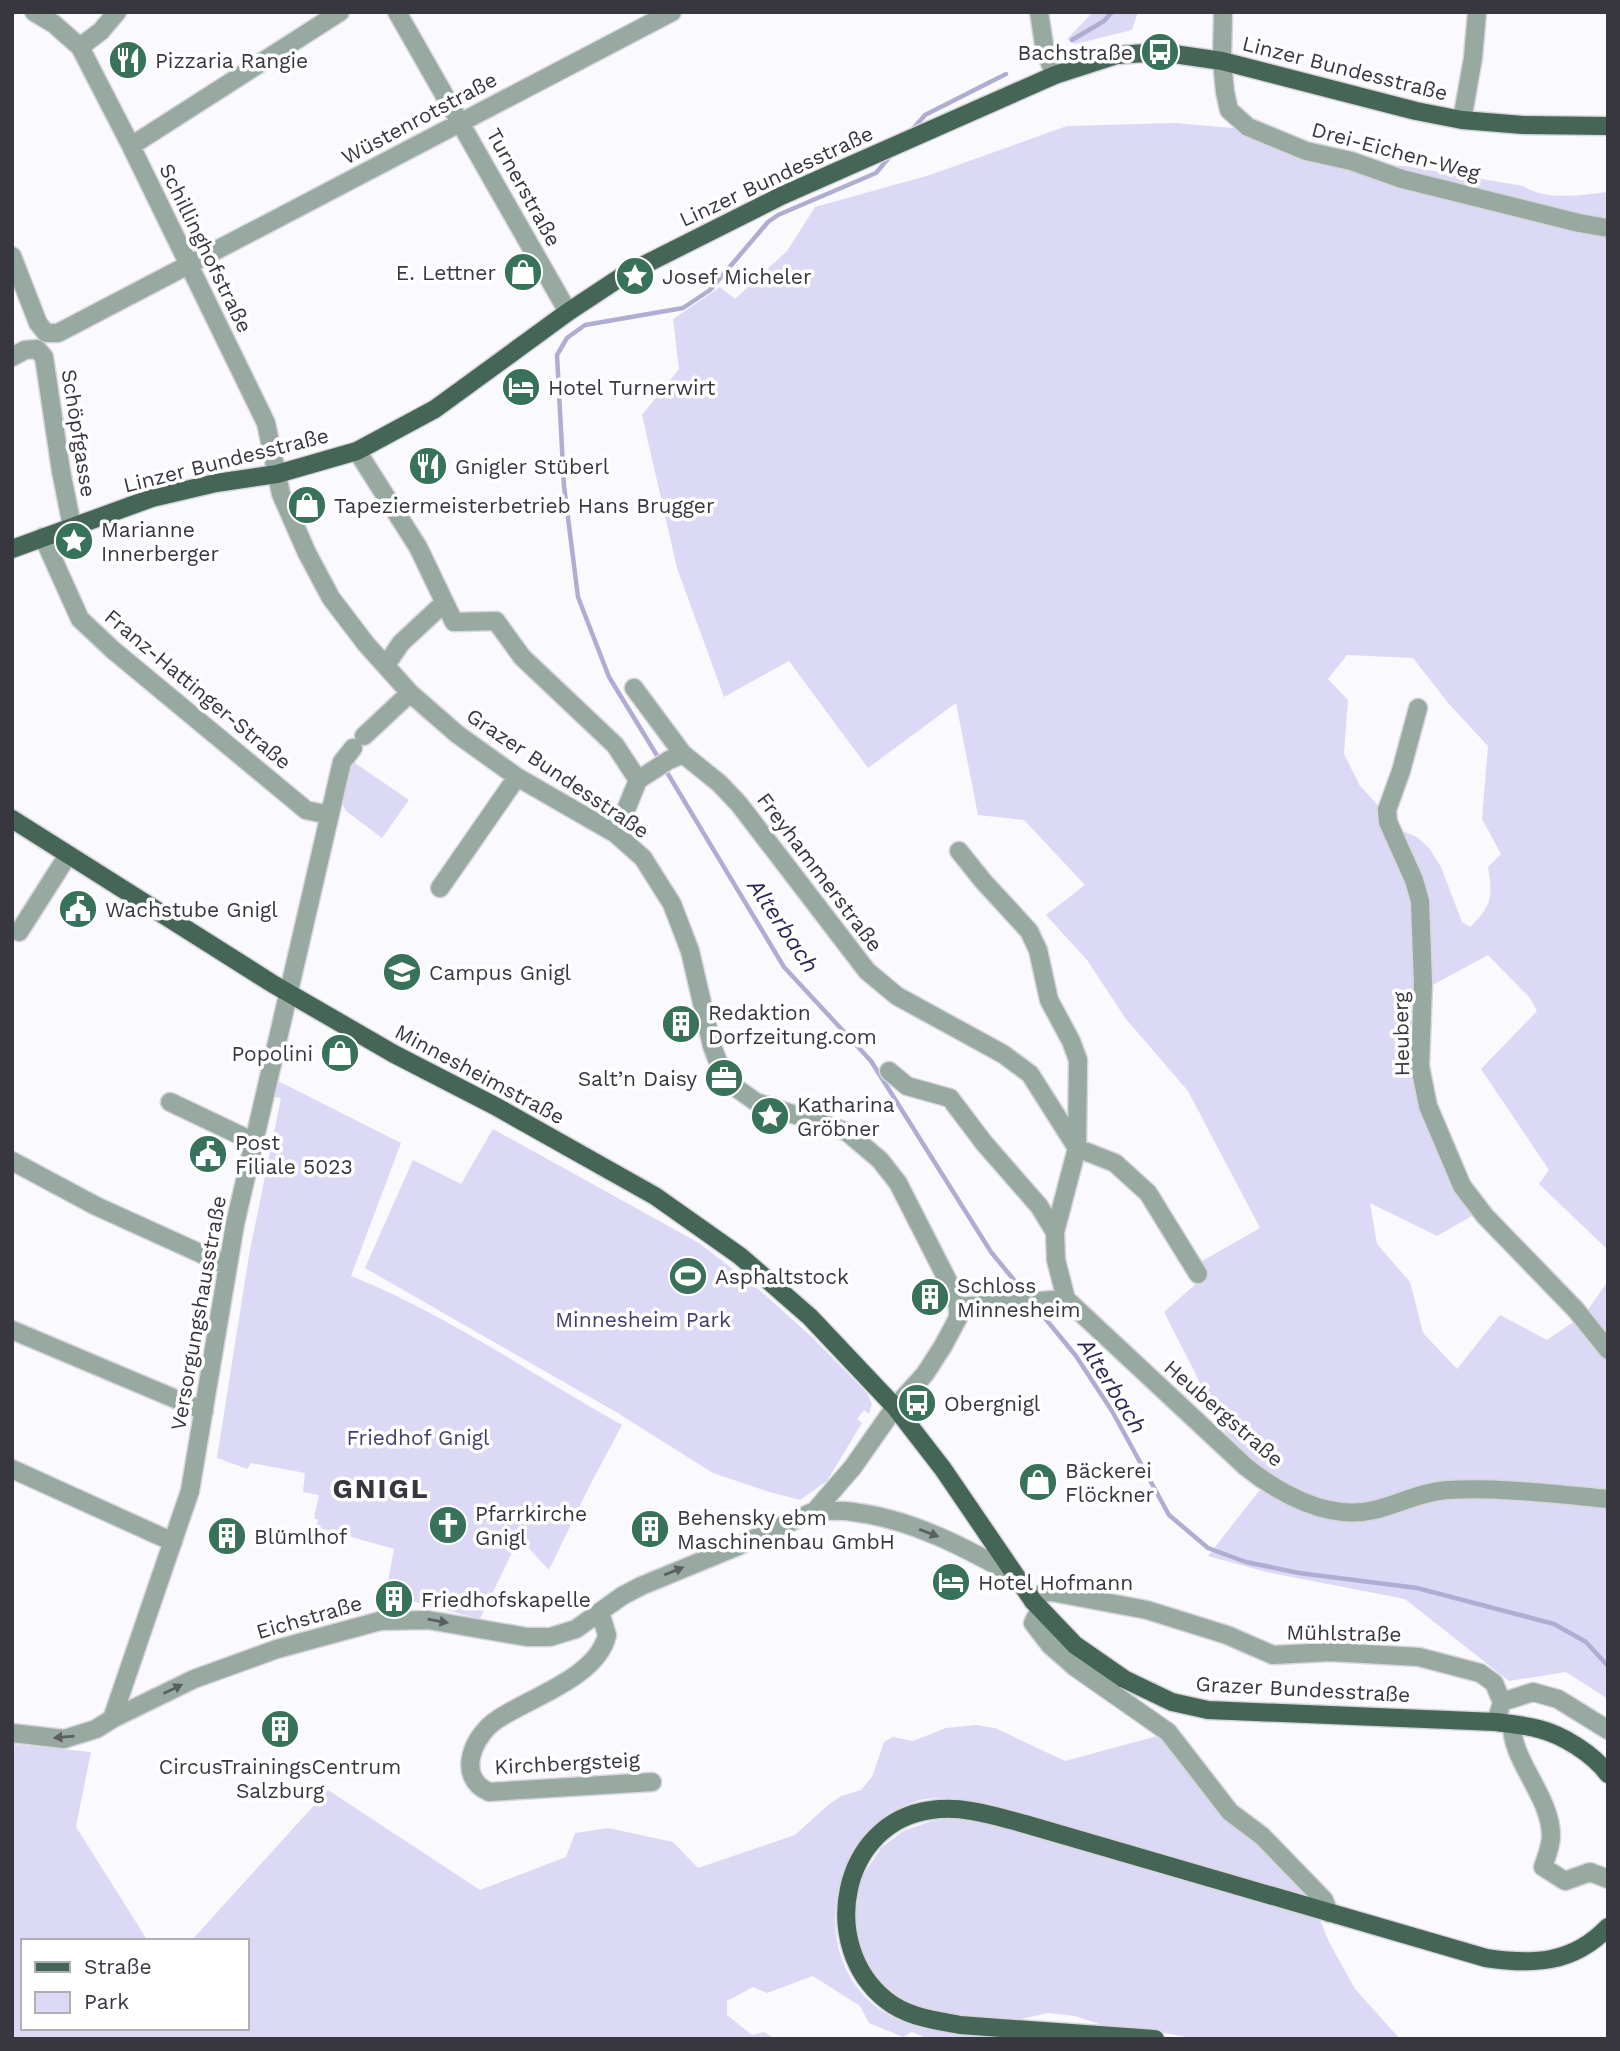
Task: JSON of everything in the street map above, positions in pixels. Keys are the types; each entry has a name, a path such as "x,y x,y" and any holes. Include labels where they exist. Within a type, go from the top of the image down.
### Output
{"main road":[{"name":"Linzer Bundesstraße","path":"12,549 132,504 186,488 277,474 357,450 435,410 568,312 624,275 781,196 1055,75 1117,55 1160,52 1222,61 1394,106 1462,120 1523,125 1608,126"},
{"name":"Minnesheimstraße","path":"12,818 287,993 394,1054 585,1156 684,1215 740,1256 810,1317 895,1407"},
{"name":"Grazer Bundesstraße","path":"895,1407 943,1469 1036,1605 1075,1645 1124,1679 1172,1702 1208,1710 1504,1723 1540,1729 1581,1750 1608,1774"},
{"path":"1155,2039 960,2025 905,2011 886,2000 868,1983 854,1959 846,1932 846,1903 853,1874 868,1846 886,1828 906,1818 930,1810 967,1810 1025,1824 1486,1958 1522,1964 1552,1960 1582,1948 1608,1927"}],"street":[{"name":"Schillinghofstraße","path":"34,12 54,24 80,47 266,423 277,474"},
{"path":"80,47 102,31 117,12"},
{"path":"131,146 340,12"},
{"name":"Turnerstraße","path":"397,12 568,312"},
{"name":"Wüstenrotstraße","path":"12,256 38,323 46,333 58,333 672,12"},
{"path":"1039,12 1045,51 1055,75"},
{"name":"Drei-Eichen-Weg","path":"1223,12 1222,61 1229,110 1248,127 1306,151 1351,161 1402,179 1608,228"},
{"path":"1462,120 1473,58 1477,12"},
{"name":"Schöpfgasse","path":"12,357 25,350 37,349 44,357 72,526"},
{"path":"357,450 418,547 454,622 496,621 522,657 615,745 638,780"},
{"name":"Grazer Bundesstraße","path":"277,474 281,494 307,553 331,598 366,644 410,693 457,734 517,777 615,834 643,858 672,904 690,951 712,1046 725,1080 756,1102 847,1132 880,1160 898,1182 953,1291 958,1307"},
{"name":"Franz-Hattinger-Straße","path":"43,537 80,619 113,650 306,810 329,815"},
{"path":"386,665 401,643 444,603"},
{"name":"Freyhammerstraße","path":"634,688 669,761 719,783 740,804 867,971 897,996 1003,1054 1030,1074 1077,1148"},
{"name":"Versorgungshausstraße","path":"112,1719 190,1492 226,1265 252,1141 342,762 358,742 410,693"},
{"name":"Heuberg","path":"1418,708 1387,810 1388,822 1414,880 1420,901 1423,984 1420,1066 1428,1106 1462,1186 1485,1216 1576,1310 1608,1350"},
{"path":"615,834 638,780 669,761"},
{"path":"440,888 517,777"},
{"path":"895,1407 925,1374 943,1346 958,1318 958,1307 1066,1299 1056,1260 1055,1232 1077,1148 1078,1060 1049,1000 1038,950 1029,931 959,851"},
{"path":"19,932 68,855"},
{"path":"889,1071 907,1087 950,1098 998,1160 1039,1206 1055,1232"},
{"path":"170,1102 252,1141"},
{"path":"1077,1148 1115,1164 1148,1193 1198,1273"},
{"path":"12,1161 96,1206 226,1265"},
{"name":"Heubergstraße","path":"1066,1299 1263,1480 1283,1492 1322,1508 1342,1511 1373,1510 1430,1492 1449,1490 1506,1491 1608,1499"},
{"path":"12,1330 204,1411"},
{"name":"Eichstraße","path":"12,1733 64,1739 96,1729 194,1679 278,1648 380,1620 428,1619 537,1638 569,1632 640,1586 814,1510 853,1467 895,1407"},
{"path":"12,1469 173,1542"},
{"name":"Eichstraße","path":"814,1510 854,1512 927,1531 1014,1575"},
{"name":"Mühlstraße","path":"1036,1605 1046,1591 1147,1610 1227,1635 1273,1655 1329,1652 1419,1657 1480,1673 1494,1683 1503,1702"},
{"path":"1036,1605 1033,1623 1050,1645 1074,1667 1168,1732 1230,1812 1262,1836 1324,1899 1329,1913"},
{"name":"Kirchbergsteig","path":"600,1612 607,1635 598,1653 566,1682 496,1720 477,1742 471,1759 470,1774 478,1787 489,1792 652,1782"},
{"path":"1608,1730 1558,1699 1533,1692 1503,1702 1504,1723 1544,1803 1552,1836 1543,1867 1566,1881 1590,1872 1608,1879"}],"green space":[{"path":"1093,12 1138,12 1132,30 1075,44 1067,39"},
{"path":"1174,123 1268,131 1365,165 1405,166 1523,186 1542,194 1608,192 1608,1250 1539,1184 1549,1170 1481,1069 1537,1011 1530,998 1488,955 1418,993 1416,1063 1477,1213 1437,1236 1370,1203 1377,1244 1410,1282 1423,1333 1457,1369 1500,1315 1547,1340 1585,1314 1608,1281 1608,1699 1566,1672 1509,1681 1405,1599 1266,1572 1208,1556 1269,1478 1234,1449 1164,1312 1205,1276 1197,1264 1260,1228 1188,1091 1126,1019 1087,960 1046,915 1085,885 1024,820 978,815 956,703 868,768 789,661 724,697 677,568 642,415 679,369 673,319 720,287 735,299 787,251 815,207 930,175 1067,126","holes":["1347,655 1413,658 1449,704 1488,746 1482,819 1501,854 1488,867 1490,893 1487,907 1470,927 1462,922 1441,867 1429,848 1417,837 1402,831 1360,786 1344,754 1348,700 1328,679"]},
{"path":"352,761 409,800 382,838 346,811 341,801"},
{"name":"Friedhof Gnigl","path":"276,1080 401,1143 351,1276 421,1308 622,1425 549,1570 519,1538 480,1619 412,1601 405,1602 407,1607 395,1609 384,1602 394,1549 316,1527 318,1520 314,1518 319,1495 303,1492 305,1473 251,1463 247,1469 217,1458 249,1255 281,1098 270,1096"},
{"name":"Minnesheim Park","path":"493,1129 699,1243 756,1287 813,1338 867,1393 872,1404 869,1414 864,1410 857,1419 862,1423 827,1481 800,1500 713,1473 616,1412 365,1268 413,1160 461,1184"},
{"path":"976,1725 995,1728 1065,1761 1161,1735 1317,1900 991,1804 935,1798 917,1801 886,1816 863,1839 846,1867 837,1899 836,1931 843,1962 859,1990 885,2013 901,2021 960,2033 1041,2039 929,2039 912,2032 903,2037 869,2023 860,2006 813,1976 767,1993 753,1987 727,2001 727,2015 752,2035 764,2032 776,2039 12,2039 12,1744 91,1752 76,1827 147,1939 21,1939 21,2030 248,2030 248,1939 193,1939 328,1790 480,1890 566,1857 575,1833 608,1828 673,1842 698,1868 795,1835 841,1796 861,1790 872,1777 884,1742 893,1737 913,1741 946,1728"},
{"path":"940,1818 986,1822 1320,1920 1355,1989 1400,2039 1197,2039 1143,2029 1108,2027 1075,2016 1048,2013 1012,2021 947,2015 901,1998 883,1984 868,1967 859,1947 855,1928 855,1901 862,1877 881,1848 903,1831"}],"waterway":[{"name":"Alterbach","path":"1072,40 1104,21 1112,12"},
{"name":"Alterbach","path":"911,131 925,115 1006,74"},
{"name":"Alterbach","path":"661,762 609,677 578,597 564,486 557,355 567,338 585,325 683,308 710,290 768,222 778,215 876,173 892,154"},
{"name":"Alterbach","path":"665,769 784,967 871,1061 991,1252 1028,1297"},
{"name":"Alterbach","path":"1035,1306 1076,1356 1112,1411 1169,1515 1208,1548 1246,1562 1299,1573 1417,1588 1554,1624 1586,1642 1608,1666"}],"place":[{"name":"Bachstraße","path":"1160,52"},
{"name":"Pizzaria Rangie","path":"128,60"},
{"name":"E. Lettner","path":"523,272"},
{"name":"Josef Micheler","path":"635,276"},
{"name":"Hotel Turnerwirt","path":"521,387"},
{"name":"Gnigler Stüberl","path":"428,466"},
{"name":"Tapeziermeisterbetrieb Hans Brugger","path":"307,505"},
{"name":"Marianne Innerberger","path":"74,541"},
{"name":"Wachstube Gnigl","path":"78,909"},
{"name":"Campus Gnigl","path":"402,972"},
{"name":"Redaktion Dorfzeitung.com","path":"681,1024"},
{"name":"Popolini","path":"340,1053"},
{"name":"Salt’n Daisy","path":"724,1078"},
{"name":"Katharina Gröbner","path":"770,1116"},
{"name":"Post Filiale 5023","path":"208,1154"},
{"name":"Asphaltstock","path":"688,1276"},
{"name":"Schloss Minnesheim","path":"930,1297"},
{"name":"Obergnigl","path":"917,1403"},
{"name":"Bäckerei Flöckner","path":"1038,1482"},
{"name":"Pfarrkirche Gnigl","path":"448,1525"},
{"name":"Behensky ebm Maschinenbau GmbH","path":"650,1529"},
{"name":"Blümlhof","path":"227,1536"},
{"name":"Hotel Hofmann","path":"951,1582"},
{"name":"Friedhofskapelle","path":"394,1599"},
{"name":"CircusTrainingsCentrum Salzburg","path":"280,1729"}],"district":[{"name":"GNIGL","path":"381,1488"}]}
